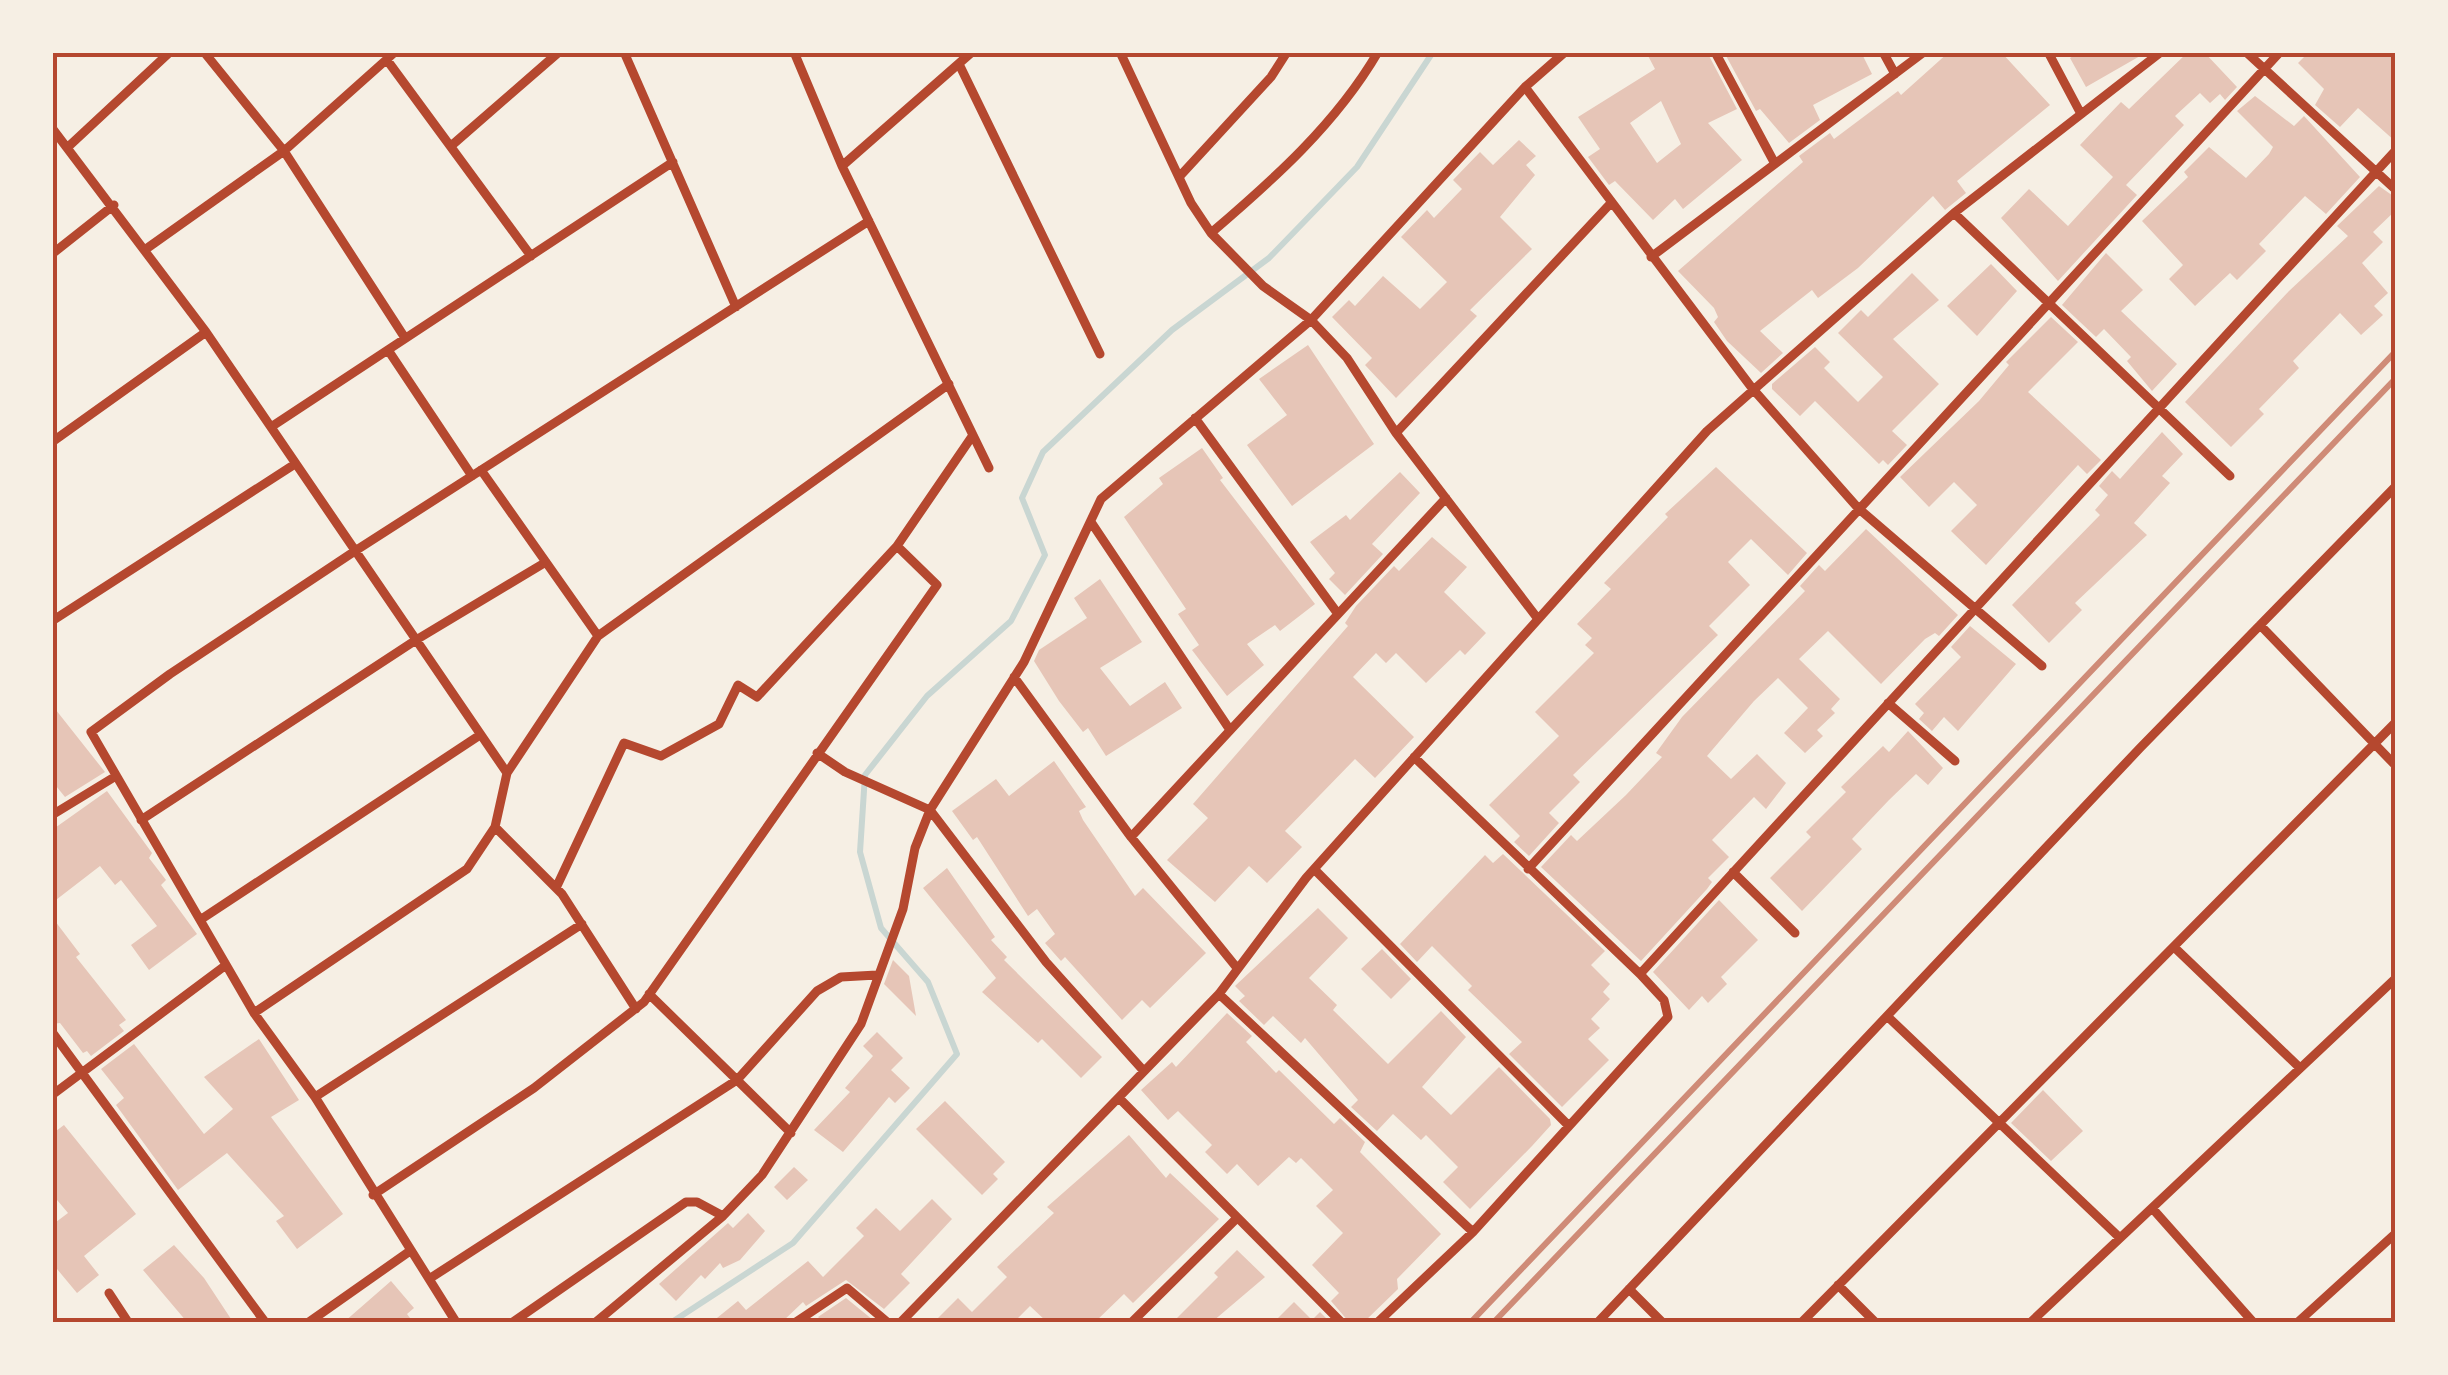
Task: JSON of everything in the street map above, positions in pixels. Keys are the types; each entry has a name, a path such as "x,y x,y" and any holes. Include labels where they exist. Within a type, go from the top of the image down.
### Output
{"street":[{"path":"68,147 170,52"},
{"path":"204,52 284,151 406,338"},
{"path":"450,146 559,52"},
{"path":"624,52 736,307"},
{"path":"794,52 842,166 989,468"},
{"path":"842,166 972,52"},
{"path":"1120,52 1211,233 1264,286 1311,320 1347,358 1396,433 1538,620"},
{"path":"1211,233 1268,185 1326,123 1378,52"},
{"path":"596,1322 724,1216 792,1133 861,1024 903,908 915,848 930,810 1014,677 1101,500 1311,320 1525,87 1565,52"},
{"path":"1714,52 1774,162"},
{"path":"1883,52 1895,74"},
{"path":"1651,257 1924,52"},
{"path":"2048,52 2081,114"},
{"path":"901,1322 1218,994 1414,757 1752,388 1954,212 2161,52"},
{"path":"2246,52 2396,190"},
{"path":"1528,869 2280,52"},
{"path":"1180,176 1285,54"},
{"path":"146,249 284,151 390,56 531,256"},
{"path":"958,64 1100,354"},
{"path":"1525,87 1752,388 1858,508 2042,666"},
{"path":"52,128 114,205 206,332 506,773"},
{"path":"1640,974 2396,150"},
{"path":"270,427 673,162"},
{"path":"1396,433 1610,204"},
{"path":"52,254 114,205"},
{"path":"1954,212 2230,476"},
{"path":"456,1322 372,1195 315,1097 254,1013 91,732 170,674 356,551 869,221"},
{"path":"52,442 206,332"},
{"path":"388,350 598,636"},
{"path":"254,1013 467,870 495,827 506,773 598,636 949,384"},
{"path":"1195,418 1338,614"},
{"path":"556,888 624,743 660,756 719,724 738,685 757,696 898,546 973,435"},
{"path":"52,621 296,464"},
{"path":"1598,1322 2396,486"},
{"path":"1130,837 1446,498"},
{"path":"1091,522 1230,730"},
{"path":"372,1195 534,1088 636,1009 649,994 937,584 898,546"},
{"path":"142,820 416,640 546,562"},
{"path":"2260,625 2396,766"},
{"path":"1014,677 1130,837 1237,968"},
{"path":"1888,703 1956,762"},
{"path":"1802,1322 2396,722"},
{"path":"200,920 480,735"},
{"path":"817,752 855,777 930,810 1046,962 1142,1069"},
{"path":"1378,1322 1472,1232 1668,1017 1664,1000 1640,974 1414,757"},
{"path":"54,809 116,776"},
{"path":"495,827 556,888 636,1009"},
{"path":"1316,871 1569,1126"},
{"path":"1733,872 1795,933"},
{"path":"315,1097 582,924"},
{"path":"2174,947 2300,1068"},
{"path":"52,1095 226,965"},
{"path":"430,1279 737,1080 818,990 841,977 876,974"},
{"path":"2031,1322 2396,978"},
{"path":"649,994 792,1133"},
{"path":"1218,994 1472,1232"},
{"path":"1887,1016 2120,1238"},
{"path":"52,1032 265,1322"},
{"path":"1119,1098 1341,1322"},
{"path":"513,1322 686,1202 696,1202 724,1216"},
{"path":"2152,1208 2253,1322"},
{"path":"1132,1322 1236,1219"},
{"path":"2298,1322 2396,1233"},
{"path":"309,1322 410,1251"},
{"path":"1838,1286 1876,1322"},
{"path":"796,1322 847,1288 887,1322"},
{"path":"1629,1289 1662,1322"},
{"path":"109,1293 128,1322"}],"building":[{"path":"1646,52 1707,52 1737,109 1708,123 1742,160 1683,209 1675,199 1653,220 1615,181 1609,185 1588,157 1600,149 1578,117 1655,69","holes":["1661,101 1681,144 1657,163 1630,123"]},
{"path":"1724,52 1861,52 1872,74 1813,105 1820,120 1789,143 1760,109 1756,111"},
{"path":"1949,52 2001,52 2050,105 1957,181 1966,193 1945,210 1933,196 1858,268 1818,298 1812,290 1760,331 1783,353 1761,373 1727,341 1714,322 1718,317 1714,308 1678,271 1803,162 1799,156 1830,133 1834,139 1898,91 1901,95"},
{"path":"2079,52 2147,52 2086,87 2070,58"},
{"path":"2188,52 2204,52 2237,87 2225,100 2220,94 2210,103 2200,93 2175,116 2184,125 2126,185 2137,195 2058,281 2001,218 2029,189 2068,226 2113,177 2080,145 2121,102 2129,109"},
{"path":"2309,52 2396,52 2396,142 2358,108 2340,127 2315,105 2324,89 2298,63"},
{"path":"2255,96 2294,126 2304,116 2360,177 2326,214 2305,196 2259,244 2266,251 2237,280 2230,273 2195,306 2169,279 2183,265 2142,221 2188,177 2184,172 2209,147 2246,178 2269,154 2273,147 2237,111"},
{"path":"1519,140 1536,156 1526,165 1535,175 1500,217 1532,249 1470,310 1477,316 1396,398 1365,365 1372,358 1332,317 1349,300 1355,306 1383,276 1420,309 1447,282 1401,237 1427,210 1434,218 1462,189 1453,180 1480,152 1493,165"},
{"path":"2379,186 2396,198 2396,210 2373,232 2383,242 2362,263 2388,293 2374,306 2383,315 2361,335 2340,313 2293,361 2299,368 2259,409 2264,414 2231,447 2185,402 2289,291 2348,236 2337,226"},
{"path":"2106,253 2143,290 2121,311 2177,364 2152,391 2127,361 2131,357 2104,329 2096,337 2062,305"},
{"path":"1991,264 2017,291 1977,336 1947,306"},
{"path":"1912,273 1939,300 1893,339 1939,384 1892,431 1907,445 1888,465 1883,460 1879,464 1815,401 1800,416 1772,389 1772,384 1815,347 1830,362 1824,368 1858,402 1883,377 1838,333 1861,310 1868,317"},
{"path":"2051,317 2078,342 2028,392 2101,460 2087,474 2078,465 1986,565 1951,531 1977,505 1954,482 1929,507 1900,477 1979,401 2009,365 2006,362"},
{"path":"1308,345 1374,444 1292,506 1247,445 1287,415 1259,379"},
{"path":"2162,432 2183,454 2162,476 2170,483 2134,523 2147,535 2075,603 2082,610 2049,643 2012,605 2100,515 2095,510 2108,495 2099,486 2112,471 2120,479"},
{"path":"1202,448 1223,478 1220,480 1315,604 1280,631 1275,625 1247,644 1264,665 1227,696 1192,650 1199,645 1178,614 1186,609 1124,517 1163,484 1159,478"},
{"path":"1716,467 1807,553 1788,575 1751,539 1728,562 1750,585 1709,626 1718,635 1573,775 1580,782 1549,813 1559,823 1529,856 1514,842 1520,836 1489,805 1559,736 1535,712 1594,653 1585,645 1592,638 1577,624 1611,589 1604,583 1668,517 1665,514"},
{"path":"1400,472 1420,493 1372,544 1383,554 1345,595 1329,579 1335,573 1310,542 1346,515 1350,520"},
{"path":"1866,529 1958,615 1939,636 1935,633 1925,639 1881,684 1828,631 1799,659 1840,699 1831,709 1835,713 1817,730 1823,736 1805,753 1784,733 1808,708 1778,678 1754,701 1707,756 1731,779 1757,754 1786,783 1766,809 1754,797 1712,840 1729,857 1708,878 1712,882 1707,889 1641,961 1541,867 1571,835 1577,841 1626,795 1662,757 1656,753 1682,717 1805,591 1800,586 1819,565 1825,571"},
{"path":"1432,537 1467,567 1444,592 1486,633 1465,655 1460,650 1426,683 1396,653 1386,663 1376,653 1353,677 1414,737 1375,778 1355,759 1285,831 1302,847 1267,883 1249,866 1215,902 1167,860 1208,818 1193,804 1348,626 1345,623 1356,606 1394,566 1399,571"},
{"path":"1100,579 1142,642 1100,668 1130,706 1165,682 1182,708 1106,756 1088,728 1083,732 1059,701 1034,661 1039,650 1087,618 1074,598"},
{"path":"1970,626 2016,664 1958,731 1944,717 1932,731 1919,719 1924,713 1915,704 1961,657 1951,647"},
{"path":"52,705 105,772 65,797 52,781"},
{"path":"1908,731 1943,768 1928,785 1916,774 1889,800 1852,839 1862,849 1802,911 1770,878 1811,837 1806,832 1846,792 1841,787 1883,746 1889,752"},
{"path":"1054,761 1086,807 1079,811 1083,820 1135,896 1143,888 1206,953 1150,1008 1142,1000 1122,1020 1065,957 1061,961 1045,943 1055,934 1037,909 1028,916 977,837 973,840 952,811 996,779 1009,796"},
{"path":"107,791 152,853 149,858 166,880 161,885 197,934 149,970 131,945 157,926 121,880 115,885 100,866 52,903 52,830"},
{"path":"1503,854 1605,951 1591,965 1610,984 1603,992 1610,999 1591,1019 1600,1028 1588,1039 1609,1060 1562,1107 1509,1054 1522,1042 1468,990 1472,986 1432,946 1417,962 1400,944 1485,855 1493,863"},
{"path":"947,868 995,937 991,940 1007,957 1004,960 1102,1057 1081,1078 1042,1039 1038,1043 982,992 996,978 923,888"},
{"path":"1719,900 1758,940 1721,977 1727,984 1708,1003 1702,996 1689,1010 1653,972"},
{"path":"1318,908 1348,938 1309,978 1337,1005 1333,1010 1388,1064 1441,1011 1466,1037 1422,1087 1451,1115 1499,1067 1550,1119 1551,1125 1470,1209 1443,1182 1458,1167 1426,1135 1421,1140 1393,1114 1377,1131 1351,1107 1358,1100 1305,1038 1301,1043 1273,1016 1264,1025 1239,1001 1245,996 1235,986"},
{"path":"52,917 80,954 76,957 126,1020 119,1025 124,1031 91,1056 87,1051 83,1053 60,1023 52,1024"},
{"path":"1382,949 1411,979 1391,999 1361,969"},
{"path":"893,960 909,976 916,1016 884,984"},
{"path":"1227,1013 1252,1036 1246,1042 1276,1073 1279,1070 1334,1124 1340,1118 1365,1142 1360,1152 1441,1234 1397,1279 1398,1289 1364,1322 1349,1322 1331,1301 1339,1293 1312,1265 1343,1233 1316,1206 1333,1190 1301,1158 1296,1163 1289,1157 1258,1186 1237,1164 1227,1174 1205,1152 1212,1145 1178,1111 1168,1120 1141,1090 1172,1062 1176,1067"},
{"path":"877,1032 903,1058 891,1070 910,1088 895,1103 889,1097 843,1152 814,1130 850,1092 845,1088 873,1056 863,1046"},
{"path":"259,1039 299,1100 271,1117 343,1214 297,1249 276,1221 284,1216 227,1153 178,1190 116,1105 124,1098 101,1069 134,1044 204,1134 233,1109 204,1077"},
{"path":"2043,1090 2083,1131 2051,1161 2011,1123"},
{"path":"945,1101 1005,1162 993,1174 998,1179 982,1195 916,1129"},
{"path":"64,1125 136,1214 84,1256 99,1275 77,1293 52,1263 52,1225 68,1213 52,1194 52,1134"},
{"path":"1129,1135 1166,1178 1170,1173 1219,1219 1133,1303 1124,1294 1095,1322 1047,1322 1030,1306 1014,1322 934,1322 958,1298 972,1312 1007,1277 997,1267 1054,1213 1047,1207"},
{"path":"794,1167 808,1180 787,1200 774,1187"},
{"path":"932,1199 952,1219 901,1274 910,1283 884,1309 846,1280 806,1306 803,1302 782,1322 712,1322 738,1301 746,1310 808,1261 823,1277 864,1236 856,1228 876,1208 900,1231"},
{"path":"748,1213 765,1231 740,1260 723,1268 720,1263 705,1279 701,1275 676,1301 659,1284 728,1223 733,1228"},
{"path":"174,1245 204,1278 233,1322 187,1322 143,1270"},
{"path":"1237,1250 1265,1277 1212,1322 1173,1322 1218,1277 1214,1273"},
{"path":"391,1281 414,1308 407,1314 413,1322 344,1322"},
{"path":"846,1298 873,1320 823,1322 818,1317"},
{"path":"1294,1302 1312,1320 1320,1312 1330,1322 1274,1322"}],"waterway":[{"path":"672,1322 793,1243 957,1054 928,982 881,928 860,852 865,775 927,696 1011,621 1045,555 1022,498 1043,452 1172,330 1269,258 1357,167 1433,52"}],"railway":[{"path":"1471,1322 2396,351"},
{"path":"1494,1322 2396,378"}]}
